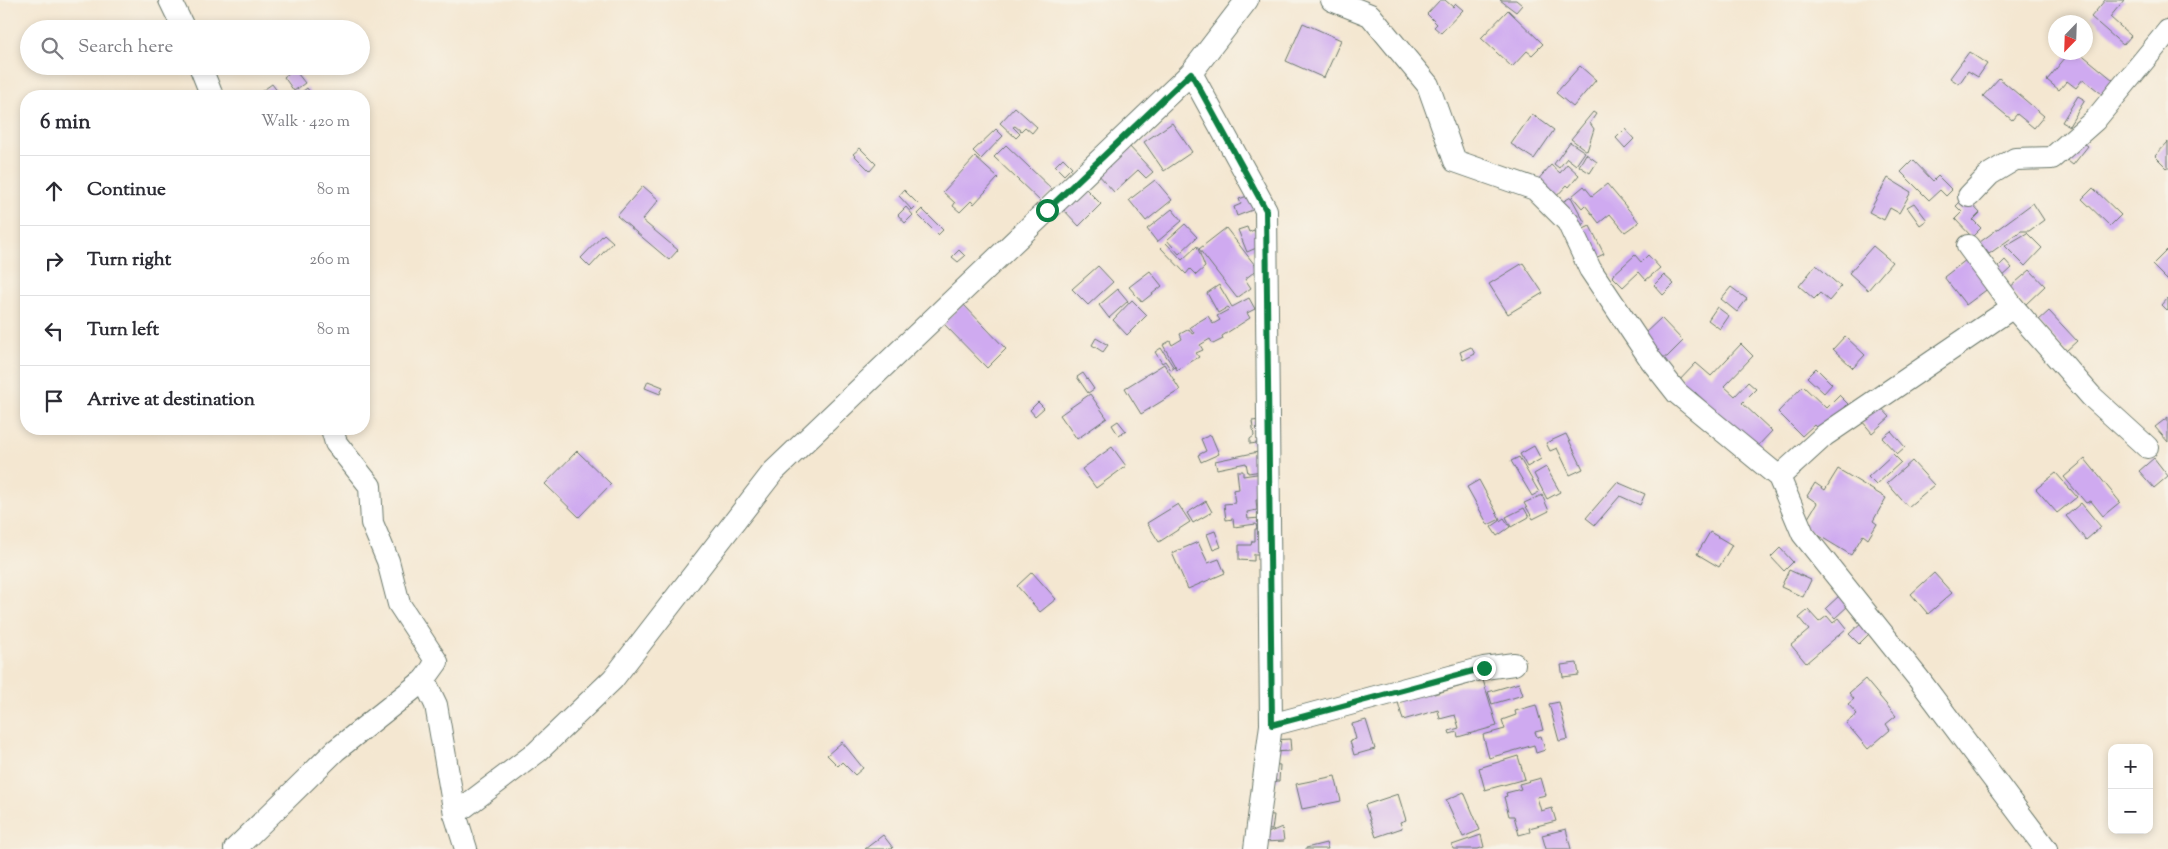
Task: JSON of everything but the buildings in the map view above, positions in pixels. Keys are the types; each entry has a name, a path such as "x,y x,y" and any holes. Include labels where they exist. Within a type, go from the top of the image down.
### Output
{"street":[{"path":"170,0 180,20"},
{"path":"1332,0 1370,15 1428,85 1456,161 1536,189 1568,222 1590,269 1651,360 1678,393 1779,476 1803,534 1918,678 2046,849"},
{"path":"455,814 537,752 613,680 773,472 1191,73 1235,6"},
{"path":"1970,196 1990,174 2015,159 2052,158 2095,120 2168,31"},
{"path":"1191,73 1266,210 1272,725 1255,849"},
{"path":"204,75 210,90"},
{"path":"1968,246 2013,308 2091,396 2147,447"},
{"path":"1779,476 1825,435 2013,308"},
{"path":"235,849 336,750 424,680 436,662 399,604 388,561 372,523 370,486 336,443 334,435"},
{"path":"1272,725 1484,668 1514,664"},
{"path":"424,680 436,705 455,814 466,849"}],"route":[{"path":"1047,210 1191,73 1266,210 1272,725 1484,668"}]}
